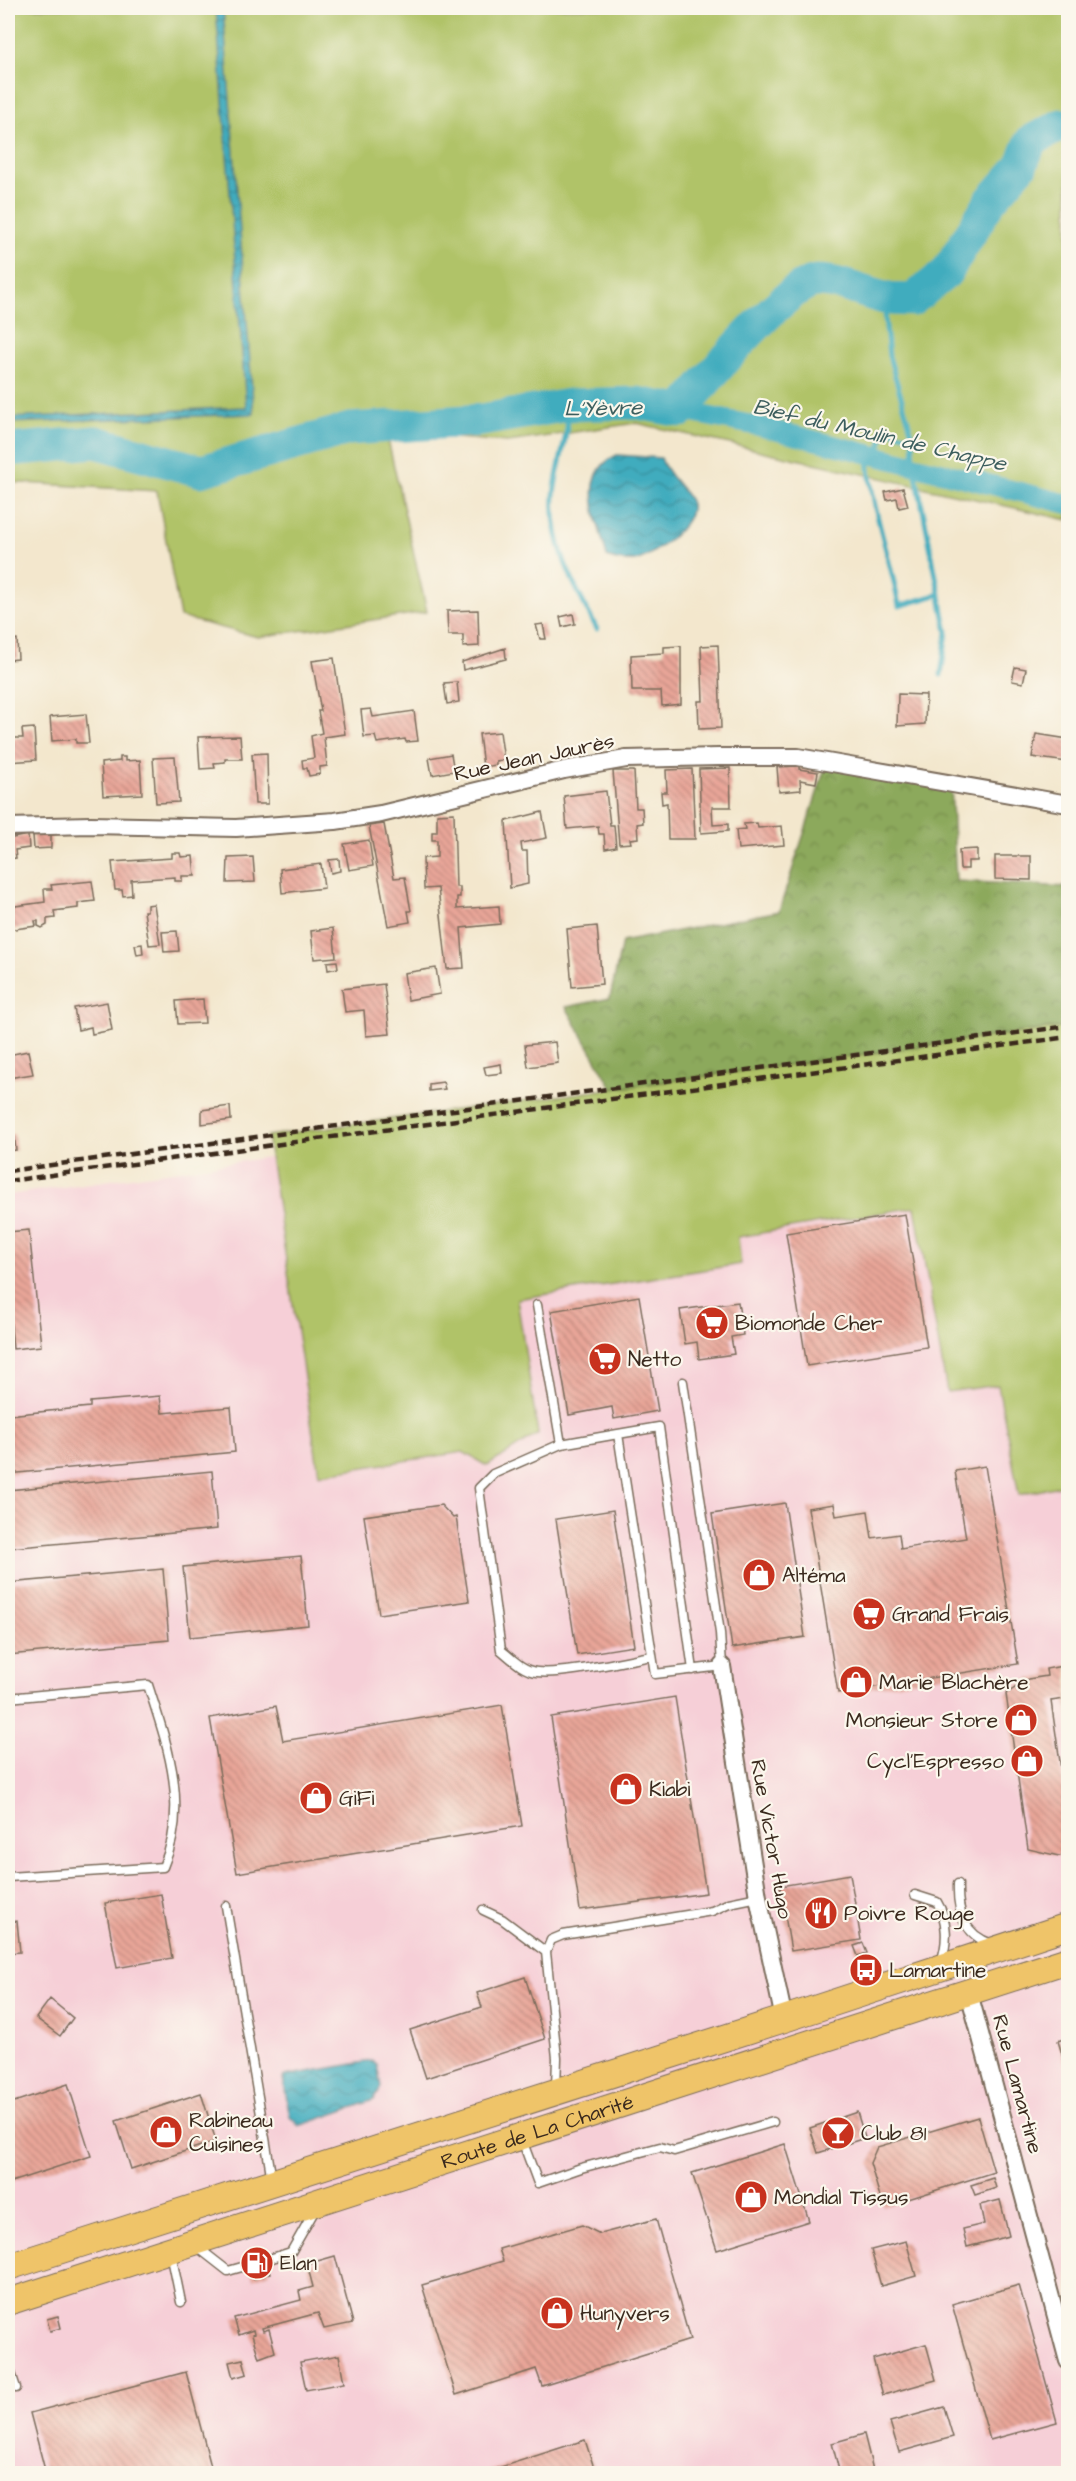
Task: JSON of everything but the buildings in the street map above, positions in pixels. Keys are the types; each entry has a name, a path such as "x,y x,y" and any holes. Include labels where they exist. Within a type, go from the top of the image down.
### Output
{"main road":[{"name":"Route de La Charité","path":"8,2267 1068,1926"},
{"name":"Route de La Charité","path":"8,2302 1068,1960"}],"street":[{"name":"Rue Jean Jaurès","path":"8,827 91,825 236,828 335,821 381,814 564,770 626,759 798,757 1068,804"},
{"name":"Rue Victor Hugo","path":"722,1666 758,1897 784,2019"},
{"name":"Rue Lamartine","path":"969,1993 1068,2361"}],"lane":[{"path":"537,1305 561,1444"},
{"path":"618,1434 656,1674 722,1666 720,1633 683,1382"},
{"path":"652,1656 568,1670 535,1672 519,1665 501,1650 479,1488 493,1474 561,1444 659,1427 693,1670"},
{"path":"8,1698 148,1685 165,1738 174,1780 177,1818 172,1848 163,1867 8,1877"},
{"path":"958,1884 958,1905 965,1926 981,1941 1004,1948"},
{"path":"915,1895 937,1902 942,1909 945,1923 945,1946 938,1968"},
{"path":"556,2091 557,2058 546,1952 551,1940 563,1935 712,1911 729,1903 758,1897"},
{"path":"226,1906 272,2181"},
{"path":"483,1910 502,1919 546,1952"},
{"path":"520,2136 538,2183 581,2168 660,2147 674,2151 773,2122"},
{"path":"266,2260 291,2252 319,2201"},
{"path":"181,2302 180,2246 228,2271 249,2265"},
{"path":"8,2364 16,2388"}],"shaded area":[{"path":"270,1157 319,1474 463,1452 519,1316 517,1299 741,1264 737,1237 916,1206 947,1392 998,1384 1019,1495 1068,1484 1068,2473 8,2473 8,1195"}],"green space":[{"path":"8,8 1068,8 1068,520 636,423 508,442 419,435 388,440 427,612 258,637 180,617 157,491 8,482"},
{"path":"827,762 951,784 956,881 1068,887 1068,1026 613,1089 566,1007 610,998 622,942 779,911"},
{"path":"1068,1026 1068,1484 1019,1495 998,1385 947,1392 915,1207 738,1237 741,1264 517,1299 538,1434 487,1466 463,1452 319,1474 267,1136"}],"water":[{"path":"216,8 223,8 254,414 8,423 8,418 246,407"},
{"path":"617,455 661,458 667,471 686,494 691,504 690,512 680,530 651,553 635,561 621,561 607,557 596,515 594,487 597,474 604,463"},
{"path":"371,2061 377,2064 381,2087 374,2100 299,2126 290,2117 283,2078 285,2076"}],"waterway":[{"name":"L'Yèvre","path":"8,450 96,442 201,471 349,429 482,420 569,405 637,403 681,411 746,337 786,298 804,286 817,281 826,282 889,299 912,300 946,273 991,200 1021,166 1031,141 1061,125 1068,125"},
{"path":"890,299 885,318 889,356 913,437 914,465 947,632 941,675"},
{"path":"569,405 567,428 554,495 556,531 566,565 597,629"},
{"name":"Bief du Moulin de Chappe","path":"681,411 758,426 1068,504"},
{"path":"878,456 883,437 889,431 913,437"},
{"path":"868,454 872,493 899,606 940,594"}],"railway":[{"path":"8,1171 1068,1026"},
{"path":"8,1181 1068,1037"}],"place":[{"name":"Biomonde Cher","path":"712,1323"},
{"name":"Netto","path":"605,1359"},
{"name":"Altéma","path":"759,1575"},
{"name":"Grand Frais","path":"869,1614"},
{"name":"Marie Blachère","path":"856,1682"},
{"name":"Monsieur Store","path":"1021,1720"},
{"name":"Cycl'Espresso","path":"1027,1761"},
{"name":"Kiabi","path":"626,1789"},
{"name":"GiFi","path":"316,1798"},
{"name":"Poivre Rouge","path":"821,1913"},
{"name":"Lamartine","path":"866,1970"},
{"name":"Rabineau Cuisines","path":"166,2132"},
{"name":"Club 81","path":"838,2133"},
{"name":"Mondial Tissus","path":"751,2197"},
{"name":"Elan","path":"257,2263"},
{"name":"Hunyvers","path":"557,2313"}]}
